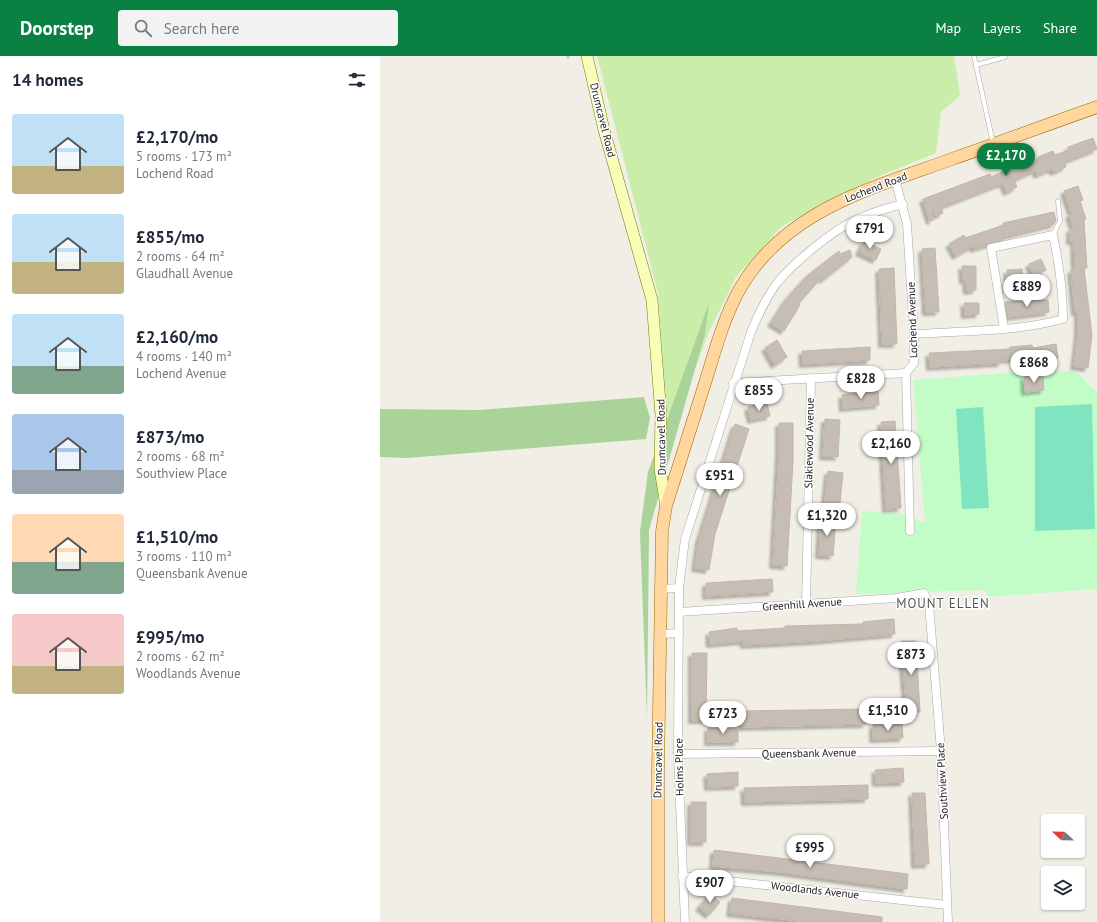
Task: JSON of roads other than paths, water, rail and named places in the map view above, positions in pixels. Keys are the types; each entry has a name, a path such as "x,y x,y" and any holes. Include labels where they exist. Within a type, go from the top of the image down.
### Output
{"main road":[{"name":"Lochend Road","path":"666,506 722,326 736,295 751,273 771,249 797,226 827,207 895,179 1097,107"},
{"name":"Drumcavel Road","path":"658,922 660,589 661,546 666,506"}],"street":[{"name":"Drumcavel Road","path":"588,56 604,130 652,300 661,415 660,469 666,506"},
{"name":"Lochend Avenue","path":"895,179 903,204 907,224 914,334 914,363 906,373 910,531"},
{"name":"Holms Place","path":"685,922 678,754 678,588 684,540 733,383 760,311 777,283 808,253 852,222 885,209 903,204"},
{"path":"914,334 1004,328 1040,325 1063,319 1060,276 1053,235 991,248 1004,328"},
{"path":"733,383 906,373"},
{"name":"Slakiewood Avenue","path":"806,604 811,378"},
{"path":"660,589 678,588"},
{"name":"Greenhill Avenue","path":"679,612 897,598 924,593"},
{"name":"Southview Place","path":"924,593 929,604 941,752 948,922"},
{"path":"660,634 679,633"},
{"name":"Queensbank Avenue","path":"678,754 941,752"},
{"name":"Woodlands Avenue","path":"682,876 947,905"}],"lane":[{"path":"974,56 993,144"},
{"path":"976,65 1005,57"},
{"path":"1053,235 1060,220 1058,201"}],"district":[{"name":"MOUNT ELLEN","path":"943,603"}]}
